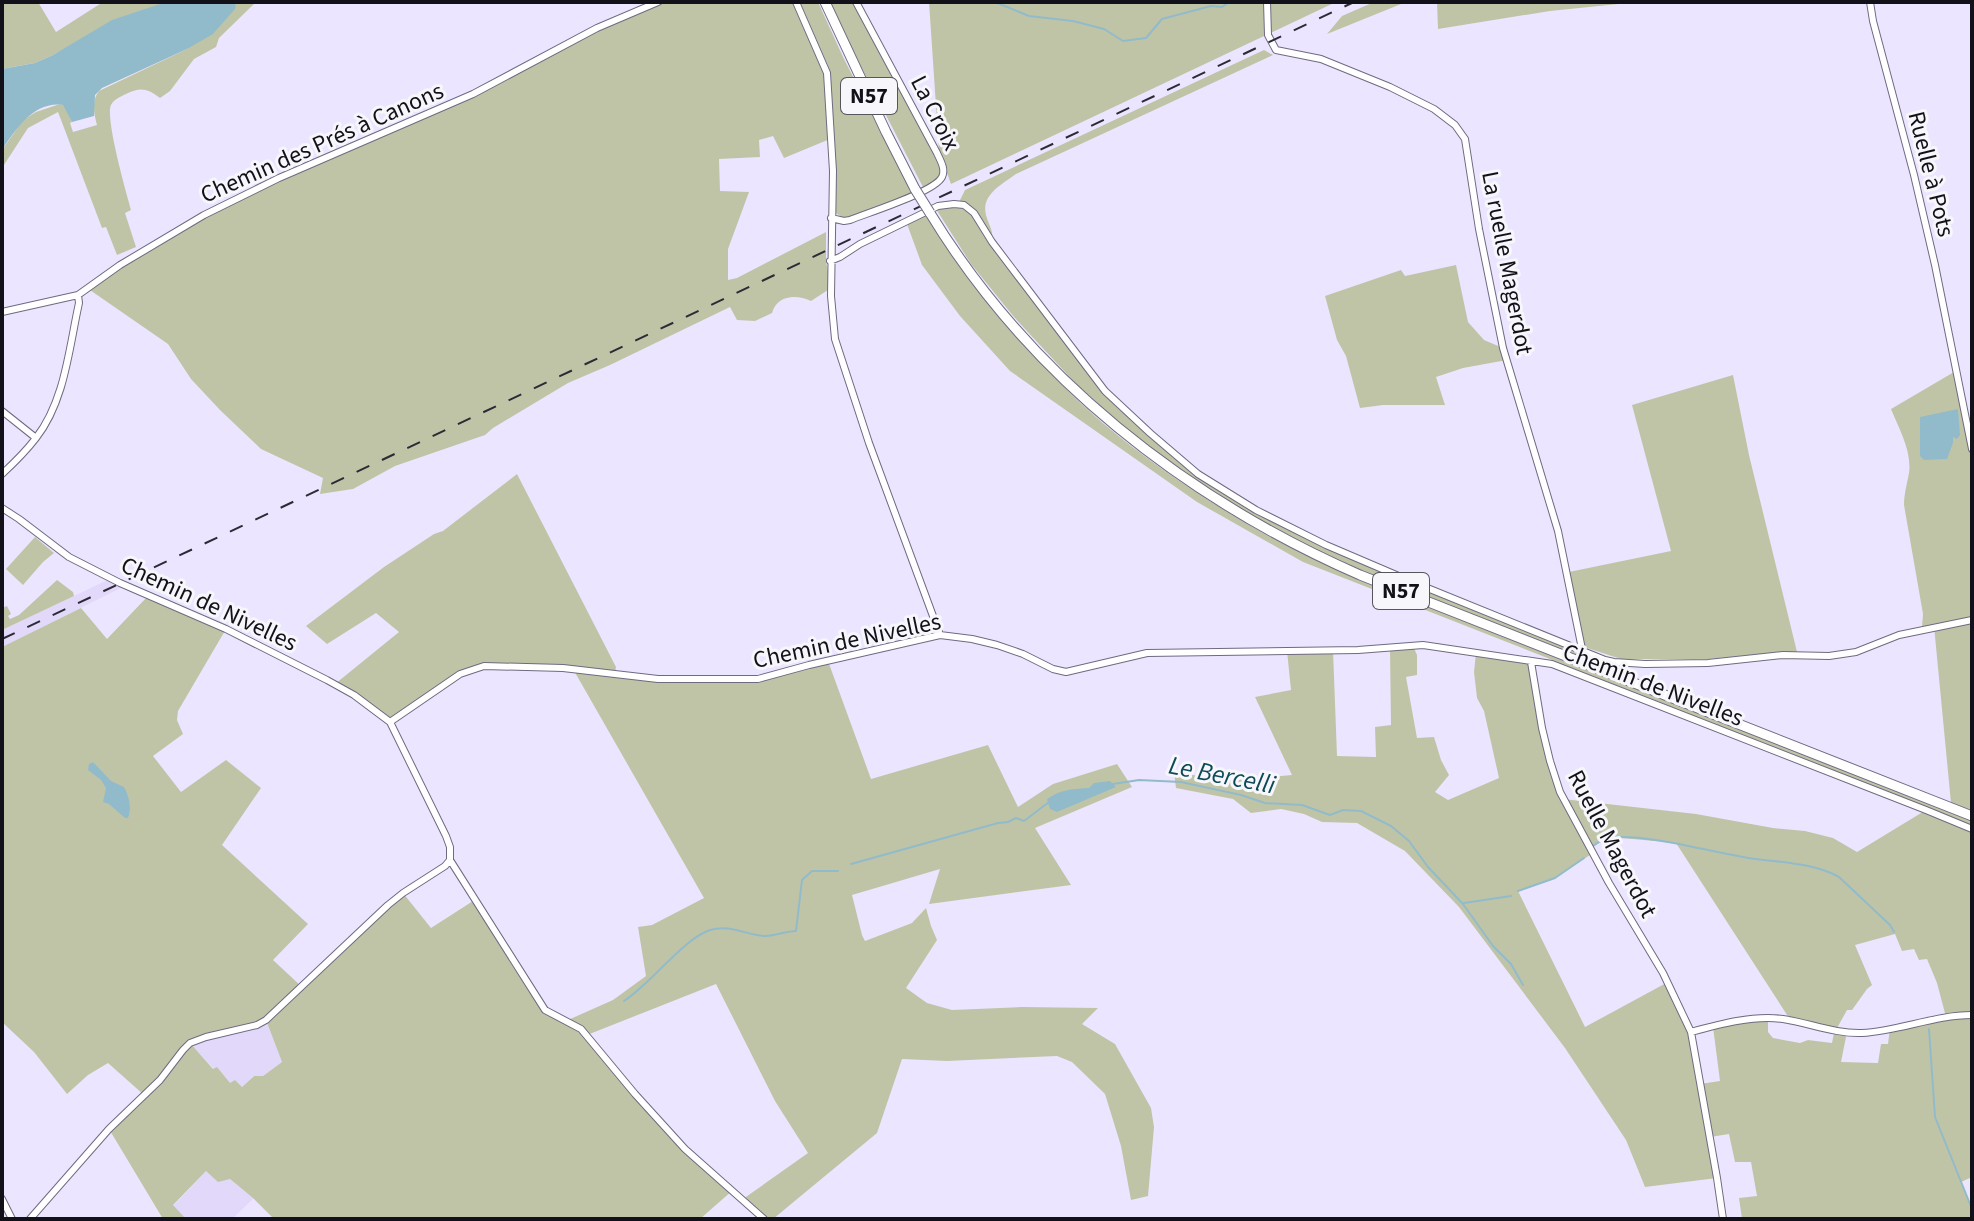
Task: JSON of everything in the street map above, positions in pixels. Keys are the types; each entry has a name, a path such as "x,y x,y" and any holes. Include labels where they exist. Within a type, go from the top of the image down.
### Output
{"highway":[{"name":"N57","path":"825,2 915,189 946,238 1009,320 1076,390 1168,468 1253,522 1360,575 1972,816"}],"street":[{"name":"Chemin des Prés à Canons","path":"2,312 78,295 120,265 204,215 279,178 473,94 597,28 658,2"},
{"path":"796,2 827,73 833,171 830,261 832,324 869,443 940,635"},
{"name":"La Croix","path":"831,218 850,220 896,203 932,186 943,173 937,153 856,2"},
{"name":"La ruelle Magerdot","path":"1267,2 1266,26 1276,50 1321,59 1401,91 1434,109 1455,125 1465,139 1503,348 1558,531 1582,649"},
{"name":"Ruelle à Pots","path":"1870,2 1935,265 1972,449"},
{"name":"Chemin de Nivelles","path":"830,261 938,206 964,205 974,213 992,242 1105,391 1214,486 1270,518 1338,550 1614,662 1708,663 1783,655 1829,656 1856,652 1899,635 1972,620"},
{"path":"2,474 36,438 59,395 79,303 78,295"},
{"path":"2,411 36,438"},
{"name":"Chemin de Nivelles","path":"2,508 69,557 226,629 327,680 354,695 390,722 460,674 484,666 563,668 658,679 758,679 940,635 997,645 1066,672 1147,653 1368,650 1423,645 1552,664 1972,829"},
{"name":"Ruelle Magerdot","path":"1531,662 1542,728 1560,792 1663,973 1691,1032 1723,1219"},
{"path":"390,722 446,836 450,860 545,1010 581,1029 685,1149 764,1219"},
{"path":"30,1219 109,1129 160,1080 190,1043 266,1020 388,905 450,860"},
{"path":"1691,1032 1775,1018 1866,1033 1972,1015"},
{"path":"2,1199 12,1219"}],"shaded area":[{"path":"114,577 129,584 2,647 2,630"},
{"path":"266,1020 282,1062 263,1076 253,1076 242,1087 230,1084 190,1043"},
{"path":"206,1171 230,1179 254,1198 232,1219 186,1219 173,1206"}],"green space":[{"path":"2,2 38,2 56,32 103,2 166,2 35,63 2,69"},
{"path":"234,2 256,2 219,38 216,47 194,59 170,91 160,98 147,90 135,90 117,98 111,105 113,139 131,210 125,213 136,247 117,255 106,227 102,228 58,112 28,128 2,168 2,150 23,120 60,104 65,106 73,132 97,125 94,103 99,91 187,49 236,5"},
{"path":"665,2 793,2 825,77 830,139 784,158 773,136 759,140 760,157 719,159 720,191 749,192 728,249 728,280 826,232 826,261 831,288 811,301 799,297 783,299 772,313 755,321 737,320 730,307 568,383 485,435 395,466 353,489 320,494 323,478 261,449 191,379 168,344 87,288 205,217 473,96 600,29"},
{"path":"800,2 818,2 913,195 850,218 836,213 828,66"},
{"path":"830,2 852,2 938,159 939,178 924,189 855,55"},
{"path":"929,2 1336,2 951,184 939,151"},
{"path":"1374,2 1406,2 1327,34 1342,16"},
{"path":"1437,2 1638,2 1550,11 1438,29"},
{"path":"1264,50 1273,55 1004,182 986,202 992,242 974,213 958,204 965,190"},
{"path":"963,206 1106,396 1196,475 1262,516 1295,532 1622,665 1623,673 1360,571 1252,517 1197,482 1142,443 1078,386 1014,317 971,264 936,209"},
{"path":"926,215 1009,326 1079,401 1156,465 1249,525 1359,579 1942,808 1972,821 1972,826 1303,562 1197,502 1010,371 960,316 922,265 907,224"},
{"path":"1456,265 1468,322 1484,340 1503,348 1507,360 1463,368 1436,377 1445,405 1360,408 1325,296 1401,270 1405,276"},
{"path":"1954,372 1972,463 1972,812 1951,803 1934,626 1922,627 1923,614 1904,505 1909,457 1891,409"},
{"path":"1733,375 1749,455 1797,652 1708,659 1621,659 1578,645 1564,573 1671,551 1632,405"},
{"path":"517,474 616,667 615,674 658,679 758,679 828,661 871,779 988,745 1018,807 1053,784 1117,764 1132,787 1035,828 1071,885 929,904 940,869 852,895 865,941 912,923 926,908 937,940 906,988 927,1003 952,1010 1098,1008 1082,1024 1115,1044 1151,1108 1154,1127 1148,1196 1131,1200 1121,1146 1105,1094 1072,1062 1057,1056 947,1061 902,1059 877,1133 773,1219 764,1219 743,1199 808,1153 775,1101 716,984 587,1035 685,1149 733,1190 700,1219 274,1219 230,1179 218,1182 206,1171 173,1205 186,1219 163,1219 109,1129 144,1095 108,1063 88,1075 67,1094 34,1052 2,1022 2,647 81,608 107,639 147,597 226,629 178,711 177,720 183,734 153,756 181,792 226,760 261,788 222,845 308,924 273,960 302,987 403,893 431,928 473,901 540,1004 568,1020 613,1000 646,976 638,927 652,925 704,898 573,669 510,665 467,671 390,722 335,684 399,632 376,613 327,644 306,626 384,567 443,531","holes":["266,1020 282,1062 263,1076 254,1076 242,1087 235,1080 230,1083 217,1067 213,1069 191,1044"]},
{"path":"35,537 54,553 23,585 6,569"},
{"path":"57,580 74,596 2,630 2,608 7,606 10,619 19,615"},
{"path":"1413,646 1417,655 1417,675 1406,677 1417,738 1434,737 1449,775 1435,792 1448,800 1499,778 1484,711 1477,698 1474,672 1476,653 1531,662 1537,705 1563,799 1696,814 1805,831 1833,838 1857,852 1926,810 1972,829 1972,1177 1961,1182 1972,1209 1972,1219 1742,1219 1739,1198 1757,1196 1751,1162 1735,1162 1729,1134 1710,1137 1717,1178 1645,1187 1626,1140 1565,1048 1459,907 1405,851 1357,823 1322,822 1281,809 1251,813 1233,799 1176,788 1174,773 1238,780 1292,775 1255,697 1291,690 1287,651 1333,650 1337,756 1376,757 1375,727 1391,725 1390,649","holes":["1611,837 1676,843 1791,1021 1834,1033 1832,1043 1808,1040 1800,1043 1773,1038 1768,1032 1768,1018 1713,1027 1720,1081 1700,1084 1689,1024 1668,982 1585,1027 1518,891 1555,878 1593,853 1590,848","1895,934 1902,951 1914,949 1919,960 1927,959 1946,1017 1890,1028 1888,1044 1881,1044 1878,1063 1841,1062 1847,1032 1836,1030 1847,1010 1852,1010 1872,985 1855,945"]}],"water":[{"path":"166,2 234,2 236,5 213,34 102,88 95,95 94,116 72,122 63,105 43,107 27,118 2,150 2,69 35,63 112,20"},
{"path":"1958,409 1960,435 1957,439 1953,437 1947,459 1924,460 1920,456 1920,417"},
{"path":"93,762 111,781 124,787 129,802 128,818 103,802 106,788 88,770"},
{"path":"1110,781 1116,787 1057,812 1050,809 1047,799 1057,793"}],"waterway":[{"path":"995,2 1029,16 1073,21 1104,29 1123,41 1146,38 1162,19 1211,6 1222,7 1229,2"},
{"name":"Le Bercelli","path":"1113,784 1139,780 1181,782 1265,803 1302,805 1330,815 1343,810 1361,811 1391,826 1409,841 1511,964 1523,985"},
{"name":"Le Bercelli","path":"851,864 1016,818 1024,821 1049,802"},
{"path":"1593,846 1612,837 1631,837 1816,868 1839,877 1894,932"},
{"path":"1518,891 1555,878 1584,858"},
{"path":"624,1001 689,942 710,930 731,929 765,936 796,931 802,880 812,871 838,871"},
{"path":"1464,903 1511,896"},
{"path":"1929,1029 1935,1117 1972,1209"}],"railway":[{"path":"2,639 1354,2"}]}
